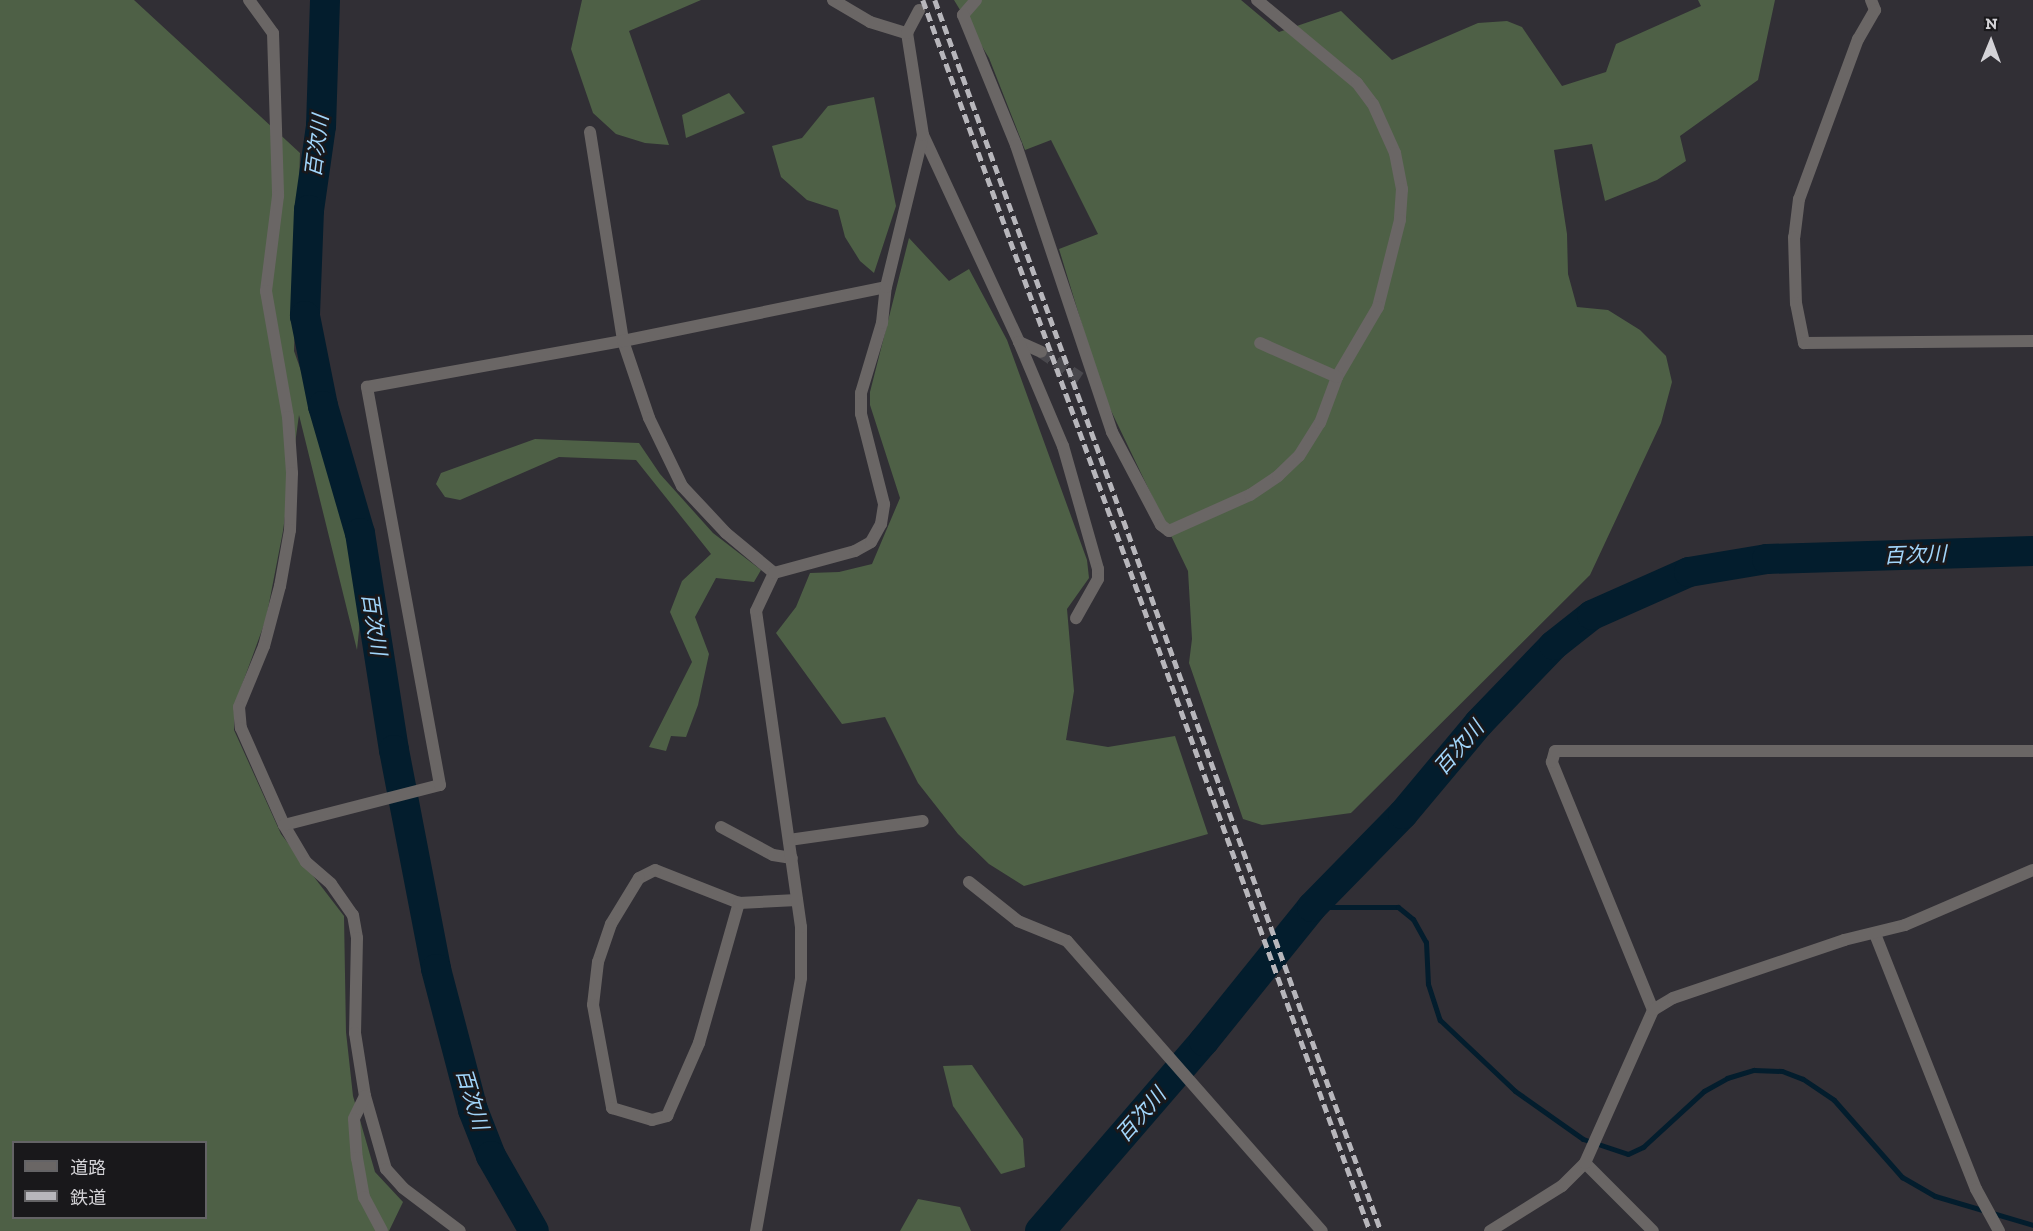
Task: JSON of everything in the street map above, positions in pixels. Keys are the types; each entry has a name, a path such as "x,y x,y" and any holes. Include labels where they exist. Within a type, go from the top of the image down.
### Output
{"street":[{"path":"249,0 273,33 279,196 266,291 288,417 292,473 290,530 280,586 264,646 239,707 241,728 284,825 306,862 331,884 352,915 357,938 355,1034 365,1096 386,1169 403,1188 460,1231"},
{"path":"833,0 870,22 907,33"},
{"path":"976,0 963,15 1020,156 1094,386 1112,432 1161,525 1169,531 1250,495 1278,476 1299,456 1320,423 1337,377 1378,307 1397,231 1402,189 1395,153 1373,104 1357,83 1257,0"},
{"path":"1871,0 1875,10 1858,39 1799,199 1794,237 1796,303 1804,344 2033,341"},
{"path":"918,10 907,33 923,135 1019,342 1063,446 1098,569 1098,579 1076,618"},
{"path":"590,132 623,341 673,474 726,533 774,573"},
{"path":"756,1231 801,978 797,900 792,858 756,610 774,573 855,551 871,542 881,524 884,504 861,414 861,393 882,323 886,288 923,135"},
{"path":"284,825 440,785 367,387 623,341 886,288"},
{"path":"1019,342 1041,352"},
{"path":"1260,343 1337,377"},
{"path":"1080,378 1094,386"},
{"path":"1653,1010 1552,762 1555,751 2033,751"},
{"path":"789,840 923,821"},
{"path":"721,827 773,855 792,858"},
{"path":"739,903 699,1043 667,1116 652,1120 612,1108 593,1005 598,962 611,924 639,878 655,870 739,903 797,900"},
{"path":"1490,1231 1562,1186 1585,1162 1595,1134 1653,1010 1684,994 1844,940 1905,925 2033,870"},
{"path":"969,882 1018,921 1067,941 1322,1231"},
{"path":"1875,934 1977,1190 1999,1231"},
{"path":"365,1096 354,1119 357,1158 364,1197 382,1231"},
{"path":"1585,1162 1653,1231"}],"green space":[{"path":"0,0 134,0 300,153 294,351 329,450 363,591 357,650 299,415 283,531 266,619 235,704 234,730 281,834 344,916 346,1032 353,1096 375,1172 403,1202 389,1231 0,1231"},
{"path":"582,0 701,0 629,31 669,145 645,143 616,134 593,113 571,49"},
{"path":"954,0 1241,0 1279,32 1341,11 1392,60 1478,23 1507,21 1522,27 1562,86 1606,72 1616,44 1701,6 1698,0 1775,0 1758,80 1680,136 1686,161 1657,180 1605,201 1592,144 1554,150 1567,234 1568,274 1577,307 1608,310 1640,330 1666,356 1672,382 1661,423 1590,575 1351,813 1262,825 1243,819 1189,663 1192,639 1188,571 1103,394 1059,249 1098,234 1051,140 1025,150 989,58"},
{"path":"729,93 745,113 686,138 682,115"},
{"path":"874,97 896,206 874,273 860,261 845,237 838,210 807,200 781,177 772,146 802,138 828,106"},
{"path":"909,238 949,281 969,269 1007,340 1087,560 1089,578 1067,609 1074,691 1066,740 1108,747 1175,736 1208,834 1024,886 989,864 958,834 918,783 885,717 842,724 776,633 796,607 810,573 839,572 872,564 900,498 870,405 870,392"},
{"path":"535,439 639,443 660,474 713,533 761,570 754,582 716,578 695,617 709,654 698,705 686,737 671,736 666,751 649,747 692,662 670,612 682,581 711,554 636,460 559,457 460,500 445,497 436,484 441,473"},
{"path":"972,1065 1023,1139 1025,1167 1001,1174 953,1106 943,1066"},
{"path":"918,1199 960,1207 971,1231 900,1231"}],"waterway":[{"name":"百次川","path":"325,0 321,126 309,210 305,316 323,406 360,533 394,750 436,969 473,1110 491,1156 534,1231"},
{"name":"百次川","path":"1040,1231 1204,1041 1312,907 1403,814 1479,723 1554,645 1592,615 1689,572 1767,559 2033,551"},
{"path":"1312,907 1398,907 1413,919 1426,942 1428,984 1440,1020 1515,1091 1583,1139 1628,1154 1643,1147 1704,1091 1727,1078 1754,1070 1782,1071 1803,1079 1834,1100 1902,1177 1935,1196 2033,1225"}],"tunnel":[{"path":"1041,352 1080,378"}],"railway":[{"path":"923,0 1370,1231"},
{"path":"935,0 1381,1231"}]}
